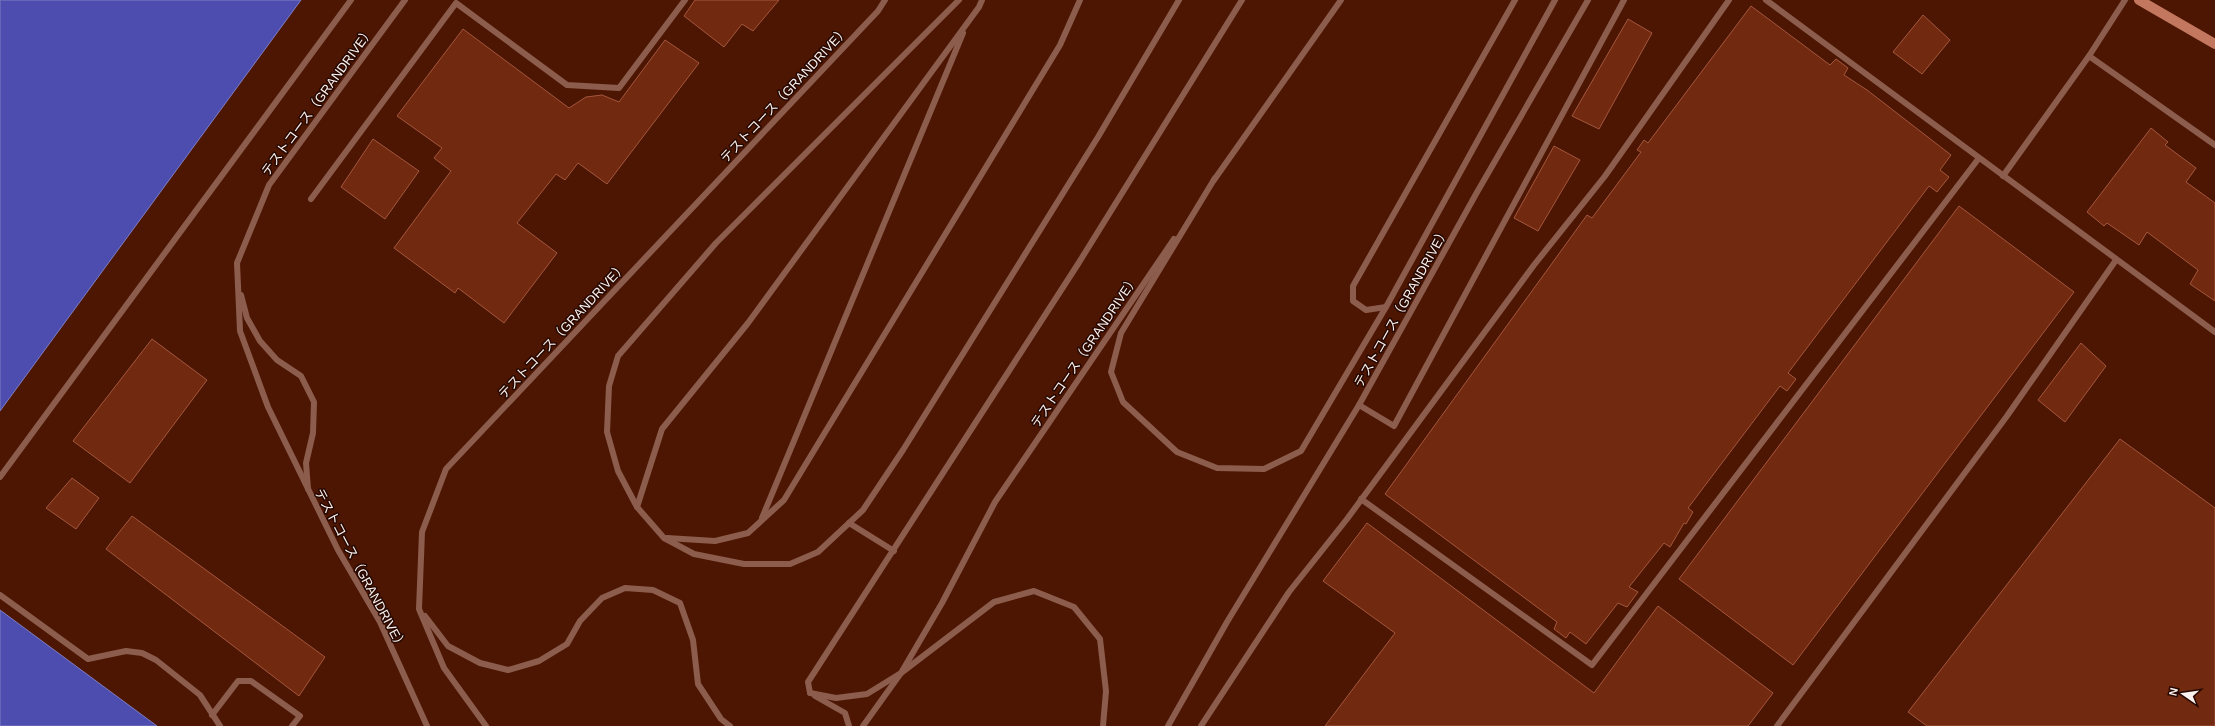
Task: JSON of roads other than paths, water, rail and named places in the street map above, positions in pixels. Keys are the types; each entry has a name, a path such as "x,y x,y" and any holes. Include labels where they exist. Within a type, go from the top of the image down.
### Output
{"street":[{"path":"2139,0 2215,44"}],"lane":[{"path":"0,477 351,0"},
{"name":"テストコース（GRANDRIVE）","path":"405,0 269,184 237,263 240,331 268,407 308,492 338,550 380,622 427,726"},
{"path":"311,199 456,3 566,85 619,88 685,0"},
{"name":"テストコース（GRANDRIVE）","path":"486,726 444,668 420,609 422,532 446,469 878,10 885,0"},
{"path":"958,0 716,243 618,356 609,386 607,432 618,471 638,507 664,538 694,554 744,564 790,564 818,552 863,510 903,450 1098,137 1179,0"},
{"path":"638,507 662,429 748,323 967,24 982,0"},
{"path":"664,538 715,541 748,532 784,500 1060,44 1080,0"},
{"path":"810,693 808,682 1074,270 1242,0"},
{"name":"テストコース（GRANDRIVE）","path":"863,726 901,673 942,603 995,502 1216,178 1341,0"},
{"path":"1386,307 1366,310 1353,301 1353,286 1515,0"},
{"path":"1216,178 1121,333 1111,372 1123,402 1177,452 1217,468 1264,469 1301,451 1386,307 1555,0"},
{"name":"テストコース（GRANDRIVE）","path":"1168,726 1227,622 1359,406 1476,194 1588,0"},
{"path":"1359,406 1394,426 1624,0"},
{"path":"1201,726 1289,592 1361,499 1534,265 1605,176 1729,0"},
{"path":"1766,0 2215,332"},
{"path":"2003,176 2089,56 2125,0"},
{"path":"761,520 967,24"},
{"path":"2089,56 2215,146"},
{"path":"1361,499 1592,666 1979,158"},
{"path":"1777,726 2007,416 2116,260"},
{"path":"238,286 247,318 260,341 277,360 301,376 314,402 313,433 306,463 308,492"},
{"path":"849,523 894,551"},
{"path":"420,609 448,646 480,663 508,670 539,661 567,644 580,621 602,598 625,588 653,590 680,603 693,640 698,684 721,719 730,726"},
{"path":"810,693 836,698 867,694 901,673 994,602 1034,591 1074,607 1100,639 1106,691 1103,726"},
{"path":"0,595 88,658 126,651 142,653 156,660 200,695 220,726"},
{"path":"212,715 238,680 251,681 300,716 292,726"},
{"path":"810,693 845,712 849,726"}]}
